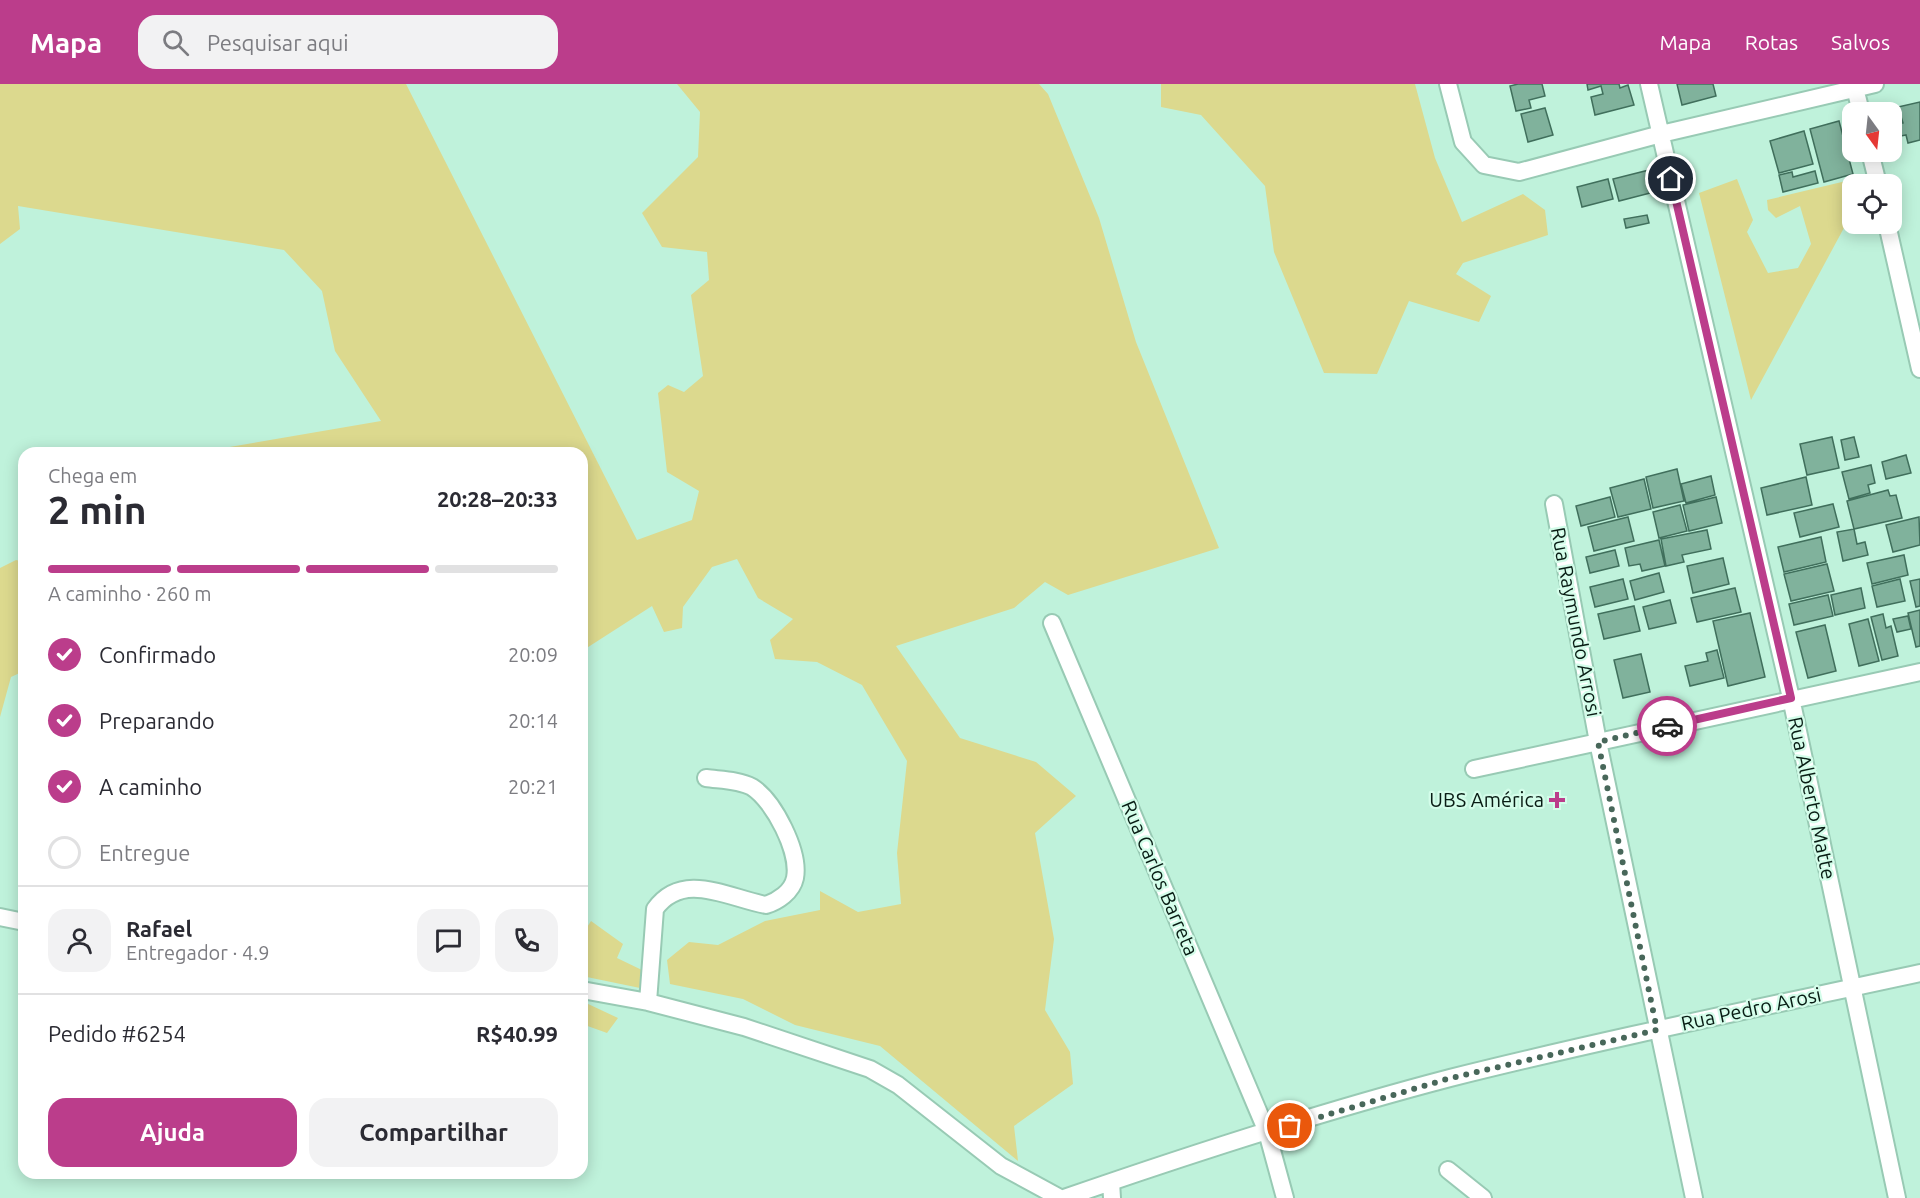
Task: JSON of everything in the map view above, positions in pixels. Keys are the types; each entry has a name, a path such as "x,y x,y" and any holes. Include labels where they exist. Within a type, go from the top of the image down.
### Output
{"street":[{"path":"1448,84 1463,142 1484,165 1519,172 1855,86 1875,84"},
{"name":"Rua Alberto Matte","path":"1649,84 1791,698 1897,1198"},
{"path":"1855,86 1859,102"},
{"path":"1889,234 1920,369"},
{"name":"Rua Raymundo Arrosi","path":"1554,504 1598,742 1694,1198"},
{"name":"Rua Carlos Barreta","path":"1052,623 1267,1132 1285,1198"},
{"path":"1474,769 1791,698 1920,672"},
{"path":"648,1002 656,909 664,897 685,888 707,890 766,905 785,895 795,880 796,862 789,840 767,802 752,788 706,778"},
{"path":"0,917 18,921"},
{"name":"Rua Pedro Arosi","path":"1062,1198 1111,1190 1267,1132 1447,1079 1657,1030 1920,973"},
{"path":"588,991 648,1002 744,1027 870,1069 898,1085 1001,1166 1062,1198"},
{"path":"1448,1170 1483,1198"}],"shaded area":[{"path":"0,84 406,84 637,540 692,520 699,491 667,472 658,393 668,385 684,392 703,376 691,295 709,280 707,252 662,247 642,213 698,157 700,112 677,84 1039,84 1048,94 1099,218 1136,342 1219,548 1068,595 1045,582 1014,608 896,646 960,738 1036,762 1076,796 1035,833 1054,939 1045,1010 1070,1052 1073,1084 1014,1126 1018,1161 880,1046 795,1025 743,999 670,984 667,960 689,942 718,945 765,921 820,910 820,891 858,912 901,904 897,853 907,761 862,685 817,662 775,659 770,640 793,619 758,598 737,559 712,567 683,607 682,628 664,632 652,606 588,647 588,447 229,447 381,421 335,351 322,291 284,250 18,206 20,229 0,244"},
{"path":"1161,84 1415,84 1435,158 1462,222 1523,194 1545,210 1548,235 1463,263 1456,274 1491,296 1479,322 1409,301 1377,374 1324,373 1274,252 1265,186 1201,115 1161,107"},
{"path":"1737,179 1753,220 1747,232 1768,273 1798,268 1811,244 1800,206 1776,218 1768,210 1767,200 1842,182 1842,232 1751,400 1699,193"},
{"path":"18,560 18,674 11,677 0,717 0,568"},
{"path":"591,921 623,944 617,958 644,971 640,988 588,977 588,926"},
{"path":"588,1004 618,1018 607,1033 588,1026"}],"building":[{"path":"1542,84 1545,96 1529,100 1531,108 1516,111 1510,86"},
{"path":"1587,84 1619,84 1620,88 1628,85 1634,105 1595,115 1591,97 1603,94 1601,86 1588,90"},
{"path":"1677,84 1713,84 1716,96 1682,105"},
{"path":"1920,102 1920,140 1908,143 1906,135 1902,136 1902,106"},
{"path":"1545,108 1553,135 1528,142 1521,114"},
{"path":"1839,121 1842,132 1842,162 1850,162 1853,174 1842,174 1842,177 1824,182 1810,129"},
{"path":"1804,131 1813,164 1779,173 1770,141"},
{"path":"1653,169 1658,191 1619,201 1613,179"},
{"path":"1815,171 1818,183 1783,192 1779,175 1792,172 1793,177"},
{"path":"1608,179 1613,199 1582,207 1577,187"},
{"path":"1647,215 1649,223 1626,228 1624,219"},
{"path":"1832,437 1839,468 1807,475 1800,444"},
{"path":"1854,437 1859,457 1845,460 1841,440"},
{"path":"1906,455 1911,473 1886,479 1882,462"},
{"path":"1871,465 1875,483 1868,485 1870,493 1849,499 1842,472"},
{"path":"1677,469 1684,501 1653,508 1646,477"},
{"path":"1711,476 1715,495 1686,503 1681,484"},
{"path":"1806,477 1812,505 1767,515 1761,488"},
{"path":"1644,479 1651,509 1618,517 1610,488"},
{"path":"1888,490 1890,496 1896,495 1902,518 1854,529 1847,501"},
{"path":"1610,497 1615,517 1581,526 1576,506"},
{"path":"1716,497 1722,523 1689,531 1683,505"},
{"path":"1833,504 1839,527 1800,537 1794,513"},
{"path":"1680,505 1687,531 1659,538 1653,512"},
{"path":"1628,517 1634,541 1594,551 1588,527"},
{"path":"1919,517 1920,545 1893,552 1886,525"},
{"path":"1854,529 1857,544 1865,542 1868,555 1843,561 1837,532"},
{"path":"1707,530 1711,549 1682,555 1684,562 1666,566 1661,539"},
{"path":"1821,537 1826,562 1784,572 1778,547"},
{"path":"1659,540 1665,566 1642,571 1640,564 1629,566 1625,548"},
{"path":"1615,550 1619,566 1590,573 1586,557"},
{"path":"1904,555 1908,575 1872,584 1867,563"},
{"path":"1723,558 1729,584 1693,593 1687,566"},
{"path":"1827,564 1834,591 1791,601 1784,574"},
{"path":"1659,573 1664,592 1635,600 1630,581"},
{"path":"1623,579 1628,599 1595,607 1590,587"},
{"path":"1900,579 1905,601 1877,607 1872,586"},
{"path":"1920,579 1920,606 1916,607 1910,581"},
{"path":"1735,588 1741,612 1697,622 1691,598"},
{"path":"1861,588 1865,608 1835,615 1831,595"},
{"path":"1828,595 1833,616 1794,625 1789,604"},
{"path":"1670,600 1676,623 1649,629 1643,607"},
{"path":"1634,606 1640,631 1604,639 1598,614"},
{"path":"1920,610 1920,646 1916,647 1908,613"},
{"path":"1750,613 1765,677 1728,686 1713,621"},
{"path":"1883,614 1886,628 1891,626 1898,656 1882,660 1871,617"},
{"path":"1908,616 1911,629 1897,632 1893,619"},
{"path":"1868,619 1879,661 1859,666 1849,624"},
{"path":"1825,625 1836,671 1808,678 1796,632"},
{"path":"1717,650 1724,678 1690,686 1685,666 1708,661 1706,653"},
{"path":"1641,654 1650,692 1623,698 1614,660"}],"way so far":[{"path":"1290,1126 1447,1079 1657,1030 1598,742 1667,726"}],"place":[{"name":"UBS América","path":"1557,800"}],"route":[{"path":"1667,726 1791,698 1671,179"}]}
